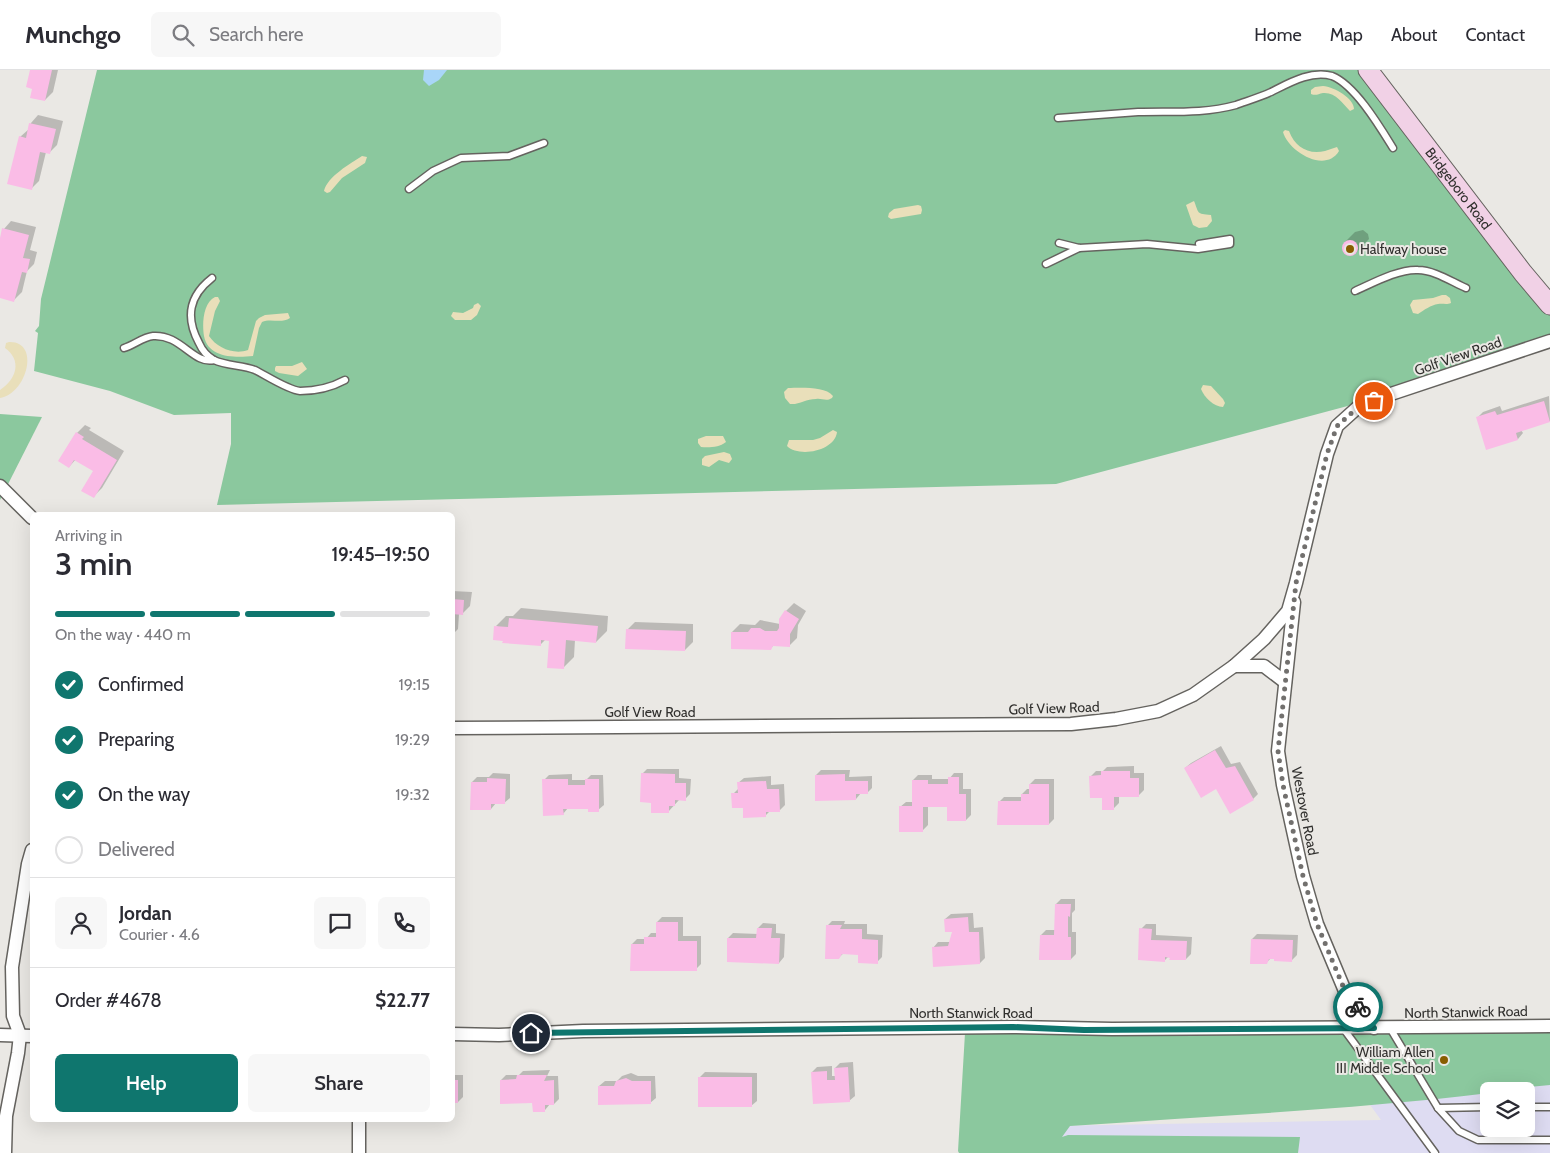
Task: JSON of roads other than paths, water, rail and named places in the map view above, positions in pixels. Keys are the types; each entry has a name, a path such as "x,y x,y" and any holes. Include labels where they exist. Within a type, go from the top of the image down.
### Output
{"main road":[{"name":"Bridgeboro Road","path":"1368,70 1550,306"}],"street":[{"name":"Golf View Road","path":"455,728 1071,724 1116,720 1158,711 1193,695 1234,666 1264,638 1288,611 1327,454 1337,426 1357,408 1385,396 1550,341"},
{"path":"0,486 30,516"},
{"name":"Westover Road","path":"1296,583 1278,751 1283,785 1303,876 1317,924 1345,991 1374,1028"},
{"path":"1234,666 1264,666 1285,682"},
{"path":"26,1036 13,1016 12,967 30,857"},
{"name":"North Stanwick Road","path":"455,1034 1013,1027 1084,1030 1550,1026"},
{"path":"0,1035 26,1036"},
{"path":"5,1153 6,1116 18,1053 26,1036"},
{"path":"359,1122 359,1153"}],"lane":[{"path":"1058,118 1140,112 1208,111 1241,103 1271,92 1299,78 1322,75 1331,76 1349,87 1377,123 1393,148"},
{"path":"410,188 433,171 461,158 509,156 544,143"},
{"path":"1059,244 1079,248 1147,244 1198,249 1230,244 1230,239 1200,244"},
{"path":"1046,264 1079,248"},
{"path":"1355,291 1393,275 1419,270 1466,288"},
{"path":"212,278 197,292 190,313 194,333 208,356 214,360 254,370 299,391 321,389 345,380"},
{"path":"124,348 152,336 161,336 178,342 201,360 214,360"},
{"path":"1344,1028 1435,1153"},
{"path":"1390,1028 1438,1108 1459,1131 1478,1140 1550,1140"},
{"path":"1535,1107 1550,1107"},
{"path":"1438,1108 1480,1108"}],"water":[{"path":"424,70 447,70 439,80 429,86 423,80"}],"place":[{"name":"Halfway house","path":"1350,249"},
{"name":"William Allen III Middle School","path":"1444,1060"}]}
